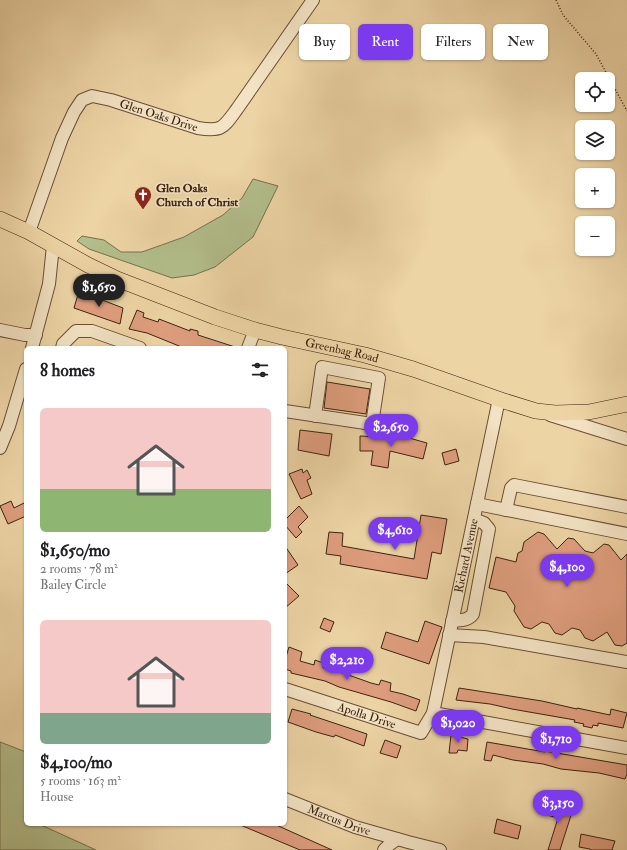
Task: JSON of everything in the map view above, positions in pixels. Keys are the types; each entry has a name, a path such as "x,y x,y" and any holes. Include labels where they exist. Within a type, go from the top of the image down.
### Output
{"main road":[{"name":"Greenbag Road","path":"0,219 29,232 88,265 117,279 215,317 255,330 360,353 413,369 536,411 555,413 589,412 627,404"}],"street":[{"name":"Glen Oaks Drive","path":"29,232 62,138 74,112 82,100 92,96 198,128 213,130 219,129 226,124 313,0"},
{"path":"33,346 49,284 53,246"},
{"path":"0,330 36,335"},
{"path":"249,346 255,330"},
{"path":"62,346 76,331 92,331 134,346"},
{"path":"357,374 360,353"},
{"path":"287,413 372,424 379,378 322,367 315,416"},
{"path":"0,448 9,426 24,376"},
{"name":"Richard Avenue","path":"433,713 499,399"},
{"path":"536,411 627,439"},
{"path":"506,510 511,488 514,485 627,507"},
{"path":"477,504 627,534"},
{"path":"452,621 467,619 473,614 490,529 484,523 474,519"},
{"path":"449,635 484,637 627,662"},
{"name":"Apolla Drive","path":"287,689 420,733 433,713"},
{"path":"433,713 627,748"},
{"name":"Marcus Drive","path":"287,800 355,827 440,850"},
{"path":"384,850 397,839"}],"path":[{"path":"556,0 563,15 596,54 627,111"}],"green space":[{"path":"253,179 278,186 253,237 215,267 194,275 172,278 89,249 77,241 82,236 104,240 121,252 142,252 184,237 223,215 242,198"},
{"path":"0,742 24,751 24,826 43,826 96,850 0,850"}],"building":[{"path":"79,291 123,308 120,324 74,308"},
{"path":"137,310 144,313 143,317 158,322 159,319 190,331 190,329 198,331 198,335 232,346 179,346 147,333 129,329"},
{"path":"327,382 370,389 366,414 324,408"},
{"path":"300,430 332,434 329,456 298,450"},
{"path":"360,436 401,438 402,436 427,443 423,459 390,451 388,468 371,465 373,451 360,451"},
{"path":"456,449 459,461 445,465 442,453"},
{"path":"302,469 303,473 307,470 311,478 307,480 312,494 301,499 289,474"},
{"path":"11,501 14,508 24,503 24,517 8,524 0,506"},
{"path":"299,506 308,517 298,527 302,532 296,538 287,527 287,518"},
{"path":"421,515 447,519 441,554 432,552 427,579 340,564 341,556 326,554 329,532 343,533 342,546 414,559"},
{"path":"538,532 544,534 557,549 568,538 574,539 585,551 593,553 604,544 609,545 621,560 627,554 627,643 622,646 615,645 607,632 593,641 585,638 580,630 572,628 562,635 555,633 549,624 542,622 531,629 524,627 514,611 515,606 506,592 489,588 496,557 516,562 518,553 522,551 524,542"},
{"path":"287,549 298,565 287,573"},
{"path":"287,584 299,596 287,606"},
{"path":"324,618 334,622 330,632 320,628"},
{"path":"425,621 442,627 429,664 381,648 386,632 418,642"},
{"path":"289,647 302,652 300,661 314,665 315,660 323,663 323,668 379,685 381,680 391,683 390,691 420,700 416,711 339,687 325,681 291,673 291,671 287,670 287,654"},
{"path":"459,688 542,701 610,715 611,709 627,713 623,728 598,723 598,726 593,725 592,728 583,726 584,724 574,722 575,720 490,704 456,700"},
{"path":"292,709 311,714 310,715 367,734 364,746 335,735 334,737 288,722"},
{"path":"451,735 468,739 467,751 458,750 457,753 449,753"},
{"path":"385,740 401,746 397,758 380,753"},
{"path":"487,742 627,765 627,774 625,779 599,773 561,769 543,764 513,760 493,755 491,761 484,760"},
{"path":"546,802 573,809 560,850 548,850 558,818 543,814"},
{"path":"497,819 521,826 518,839 494,833"},
{"path":"243,826 278,826 332,850 300,850"},
{"path":"581,834 615,841 612,850 590,850 579,847"}],"place":[{"name":"Glen Oaks Church of Christ","path":"143,210"}]}
